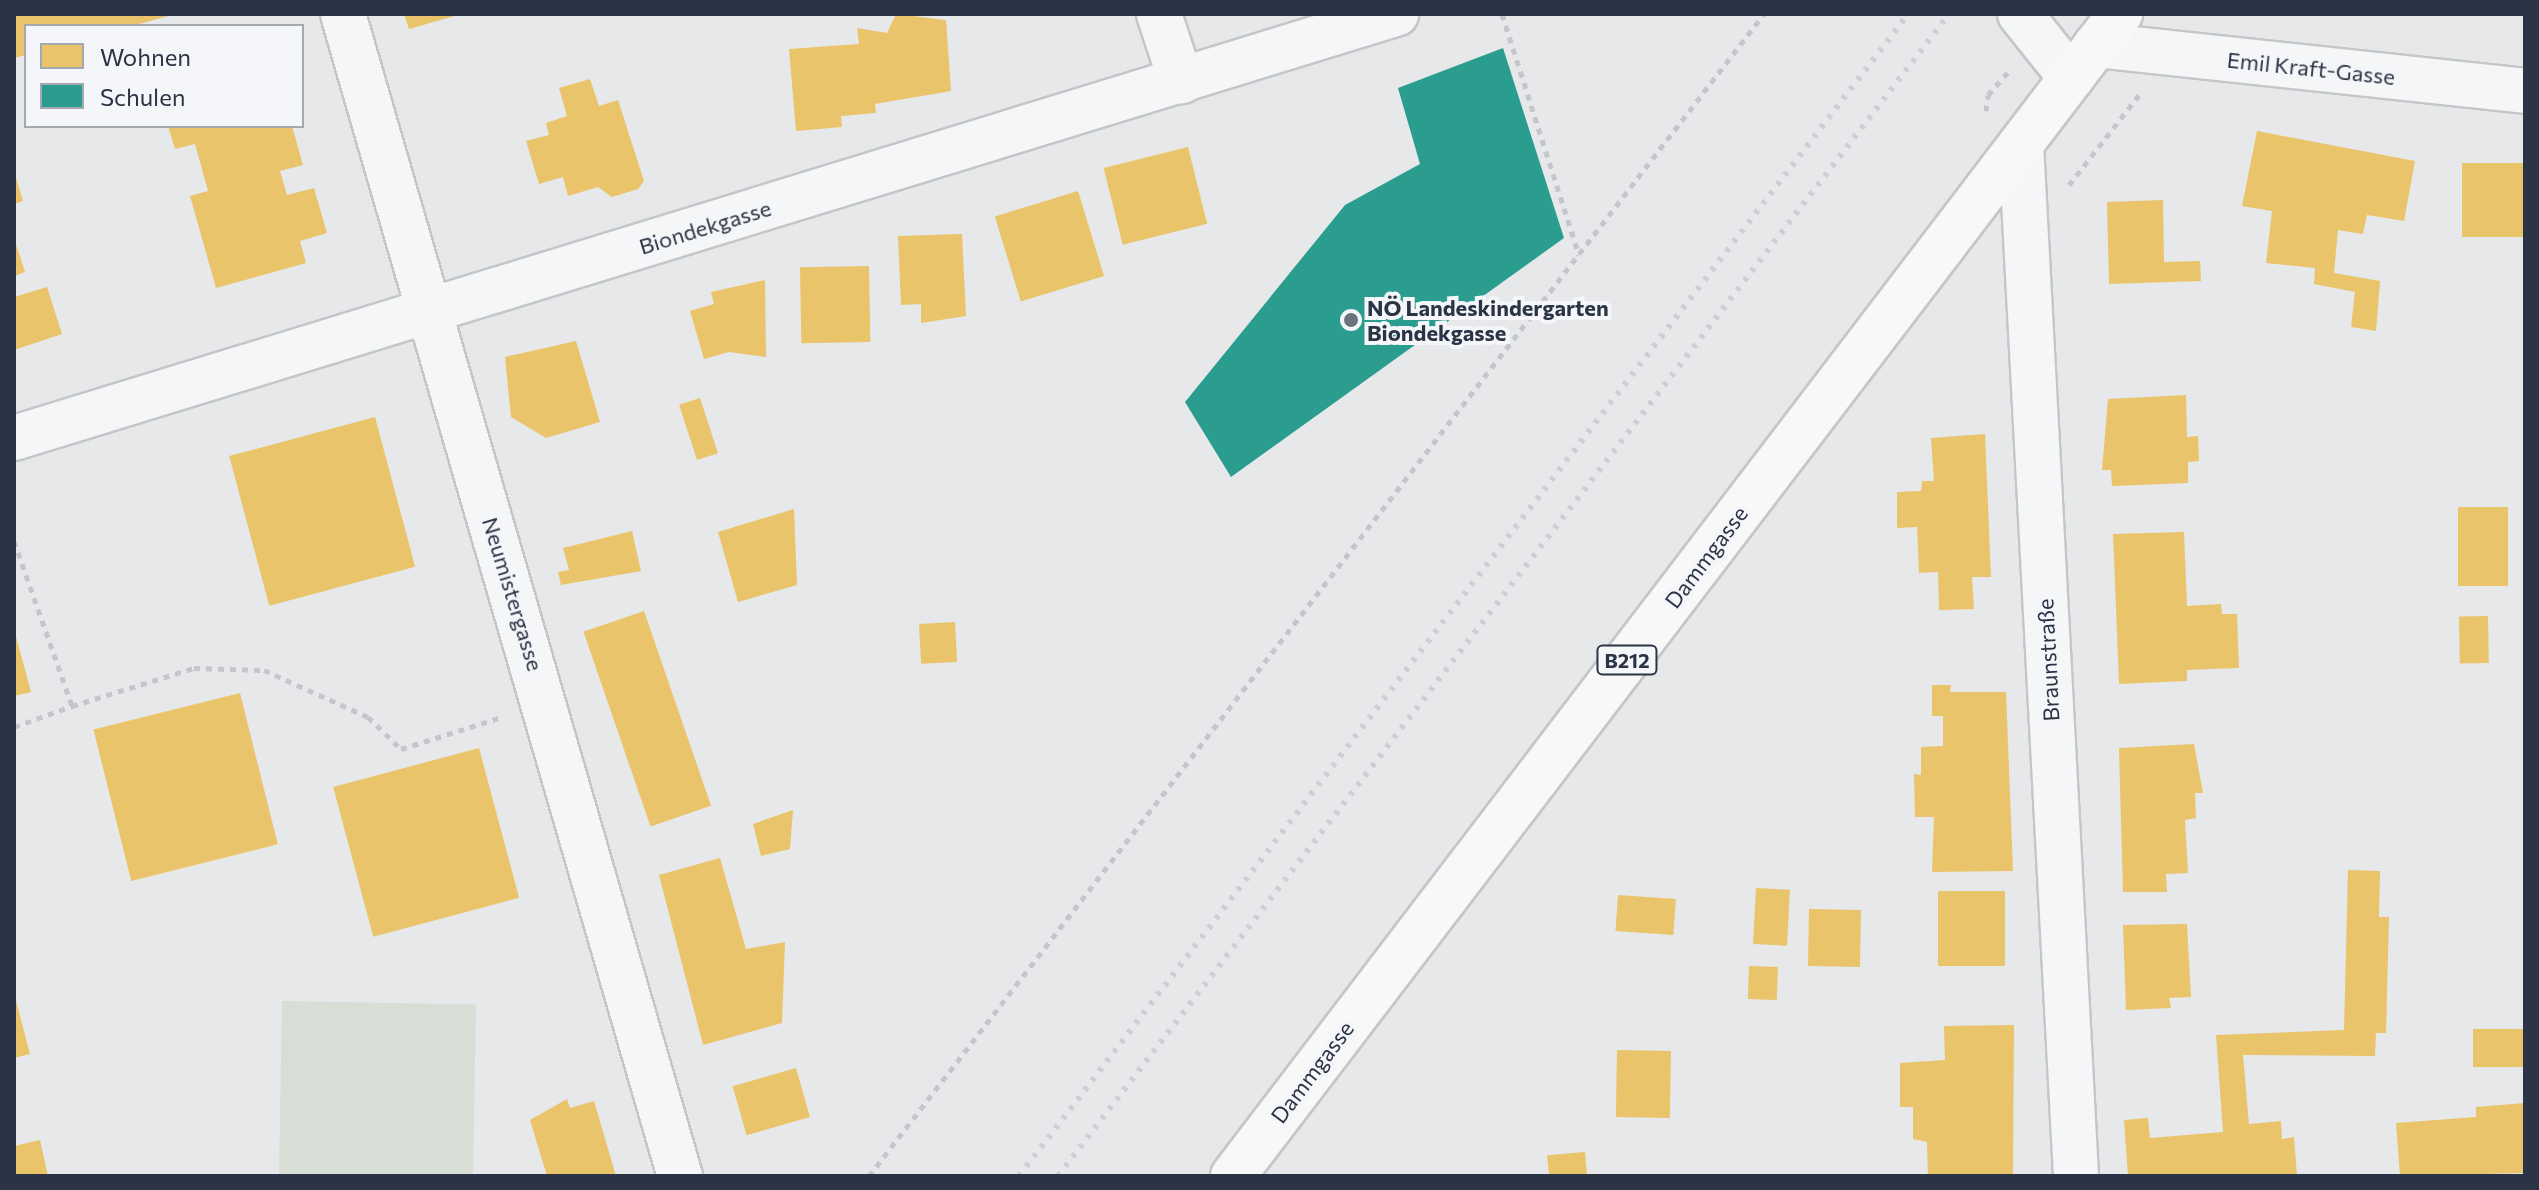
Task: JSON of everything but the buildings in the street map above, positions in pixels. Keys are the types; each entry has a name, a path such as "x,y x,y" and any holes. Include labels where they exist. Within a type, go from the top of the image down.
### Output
{"main road":[{"name":"Dammgasse","path":"1233,1176 2096,46"}],"street":[{"name":"Neumistergasse","path":"343,14 546,703 680,1176"},
{"path":"1159,14 1181,81"},
{"name":"Biondekgasse","path":"14,438 1396,14"},
{"path":"2020,14 2096,46"},
{"name":"Emil Kraft-Gasse","path":"2096,46 2525,91"},
{"name":"Braunstraße","path":"2021,144 2076,1176"}],"path":[{"path":"1502,14 1579,255"},
{"path":"869,1176 1764,14"},
{"path":"2026,239 2144,88 2143,50"},
{"path":"14,541 72,706"},
{"path":"14,727 194,668 264,670 368,717 401,749 546,703"}],"shaded area":[{"path":"282,1001 476,1004 473,1176 279,1176"}],"railway":[{"path":"1019,1176 1908,14"},
{"path":"1058,1176 1949,14"}],"place":[{"name":"NÖ Landeskindergarten Biondekgasse","path":"1351,320"}]}
